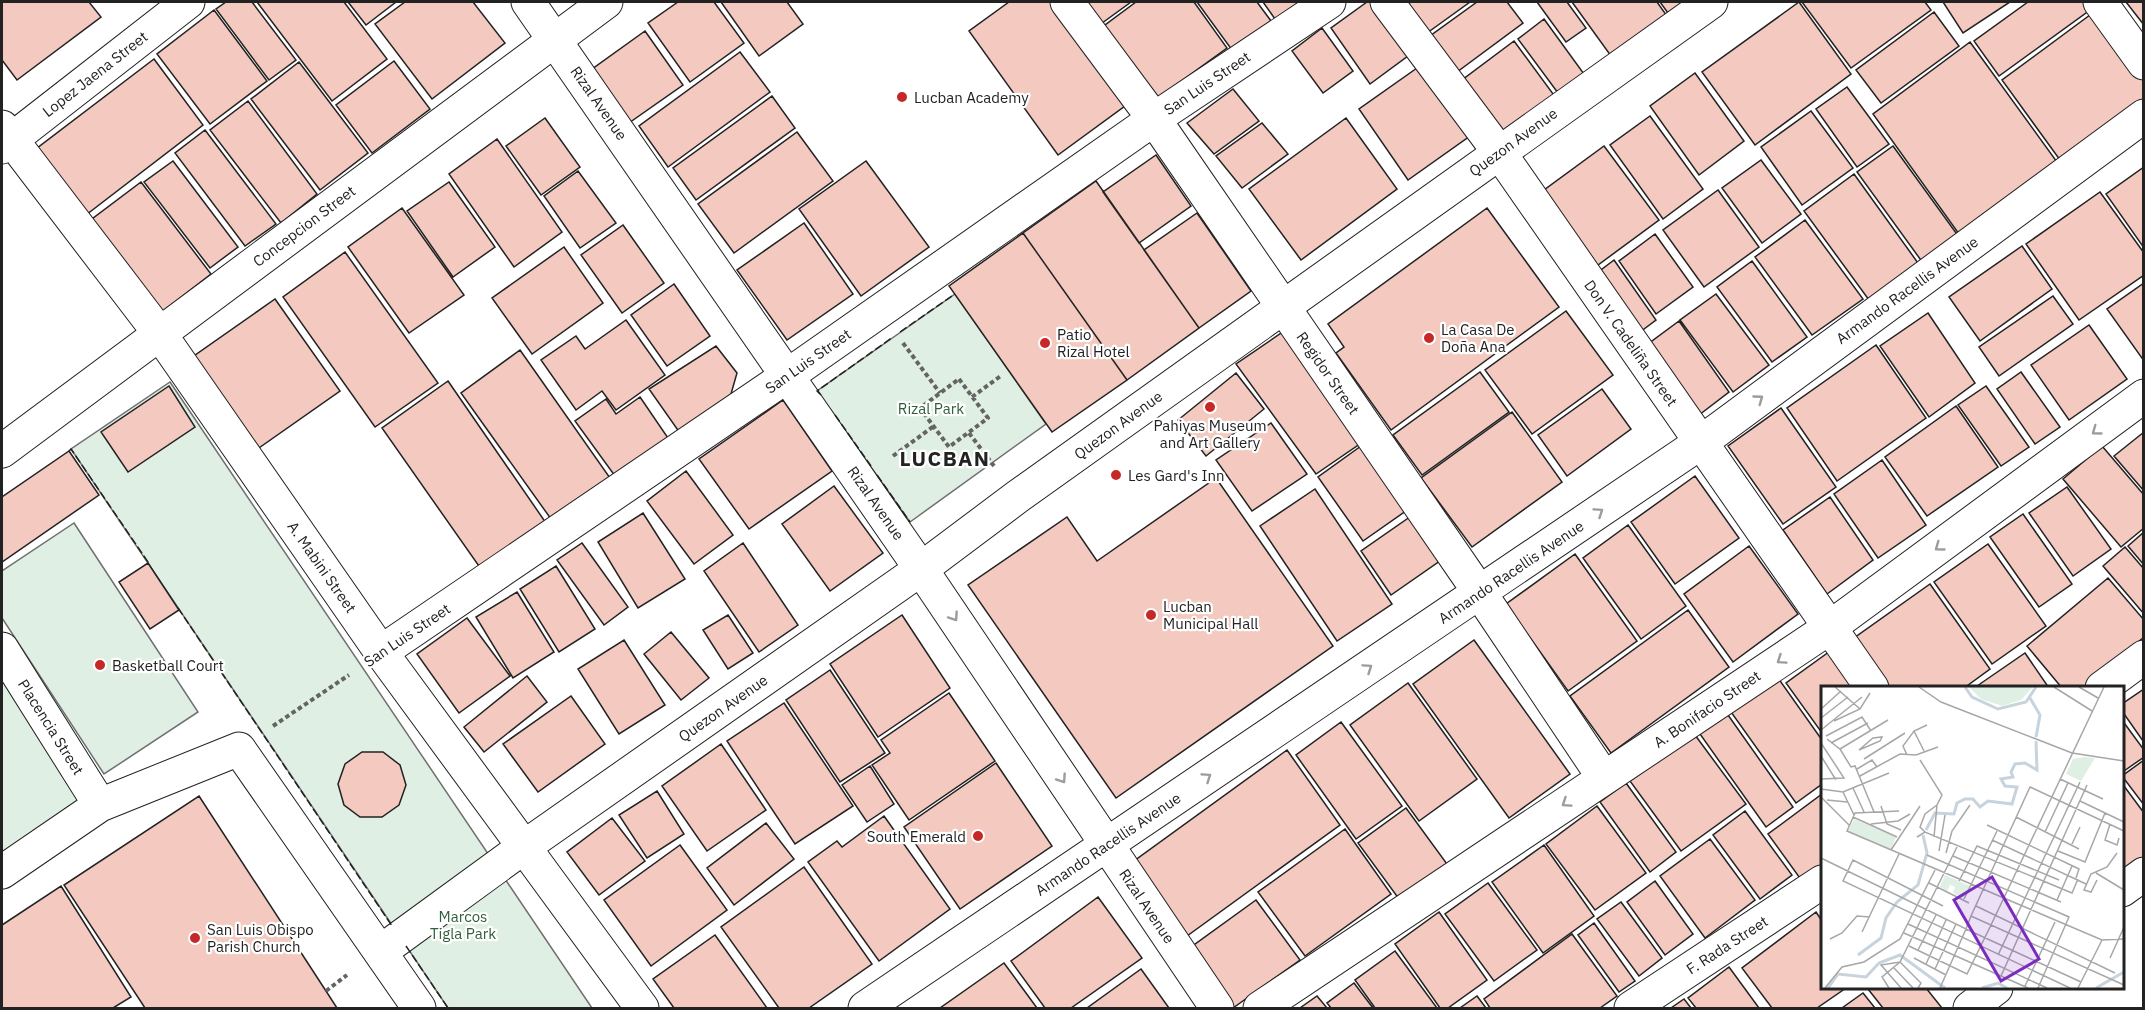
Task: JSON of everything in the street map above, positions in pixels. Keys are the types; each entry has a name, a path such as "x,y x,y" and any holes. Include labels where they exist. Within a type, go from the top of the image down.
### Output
{"street":[{"name":"Lopez Jaena Street","path":"5,138 188,2"},
{"name":"Rizal Avenue","path":"528,2 861,481 1216,1008"},
{"name":"Concepcion Street","path":"2,451 606,2"},
{"name":"Regidor Street","path":"1067,2 1154,119 1480,593 1604,778"},
{"name":"San Luis Street","path":"381,652 787,376 1154,119 1329,2"},
{"name":"Don V. Cadeliña Street","path":"1387,2 1499,152 1871,686"},
{"name":"Quezon Avenue","path":"380,952 921,569 1017,497 1711,2"},
{"path":"2100,2 2144,63"},
{"name":"Armando Racellis Avenue","path":"865,1008 1700,443 2144,116"},
{"name":"A. Mabini Street","path":"5,138 160,334 381,652 642,1008"},
{"name":"A. Bonifacio Street","path":"1260,1008 1829,628 2144,396"},
{"name":"Placencia Street","path":"2,649 100,805"},
{"path":"2103,686 2144,657"},
{"path":"2,872 100,805 239,749 419,1008"},
{"path":"2124,889 2144,874"},
{"name":"F. Rada Street","path":"1631,1008 1821,883"},
{"path":"1970,1008 1994,989"}],"path":[{"path":"897,335 940,393"},
{"path":"972,397 1002,375"},
{"path":"959,380 988,418 949,447 920,408 940,393 959,380"},
{"path":"861,481 934,426"},
{"name":"San Luis Street","path":"285,718 381,652"}],"green space":[{"name":"Rizal Park","path":"955,294 1046,424 910,522 817,391"},
{"name":"Marcos Tigla Park","path":"170,382 592,1008 448,1008 71,449"},
{"name":"Basketball Court","path":"74,523 198,712 104,774 2,618 2,571"},
{"path":"2,679 82,804 2,860"}],"building":[{"path":"2,2 89,2 101,17 17,80 2,60"},
{"path":"226,2 252,2 296,60 269,80 216,9"},
{"path":"257,2 344,2 387,59 332,101"},
{"path":"348,2 396,2 366,25"},
{"path":"405,2 473,2 505,43 432,99 375,24"},
{"path":"678,2 714,2 744,43 690,82 648,23"},
{"path":"721,2 787,2 803,24 759,56"},
{"path":"1009,2 1056,2 1129,103 1058,155 969,31"},
{"path":"1080,2 1131,2 1098,26"},
{"path":"1136,2 1194,2 1227,48 1155,100 1101,28"},
{"path":"1197,2 1257,2 1271,21 1232,50"},
{"path":"1263,2 1300,2 1275,19"},
{"path":"1367,2 1380,2 1416,50 1370,84 1331,28"},
{"path":"1411,2 1470,2 1427,33 1407,4"},
{"path":"1477,2 1507,2 1523,23 1457,72 1430,36"},
{"path":"1537,2 1567,2 1586,28 1566,42"},
{"path":"1572,2 1657,2 1667,16 1611,56"},
{"path":"1660,2 1684,2 1668,13"},
{"path":"1799,2 1851,74 1755,145 1702,72"},
{"path":"1802,2 1925,2 1931,10 1851,68"},
{"path":"1943,2 2010,2 1963,33"},
{"path":"2028,2 2084,2 2090,10 1999,76 1974,41"},
{"path":"2126,2 2144,2 2144,25"},
{"path":"214,10 267,81 210,124 157,54"},
{"path":"1934,12 1959,46 1881,103 1856,70"},
{"path":"2094,12 2144,81 2144,99 2060,160 2002,80"},
{"path":"1544,19 1584,74 1558,93 1518,39"},
{"path":"1322,28 1353,71 1323,93 1292,51"},
{"path":"645,31 683,85 626,125 588,72"},
{"path":"1514,41 1559,102 1502,145 1458,83"},
{"path":"1970,42 2057,162 1959,234 1873,114"},
{"path":"740,52 770,92 668,167 639,126"},
{"path":"154,59 203,125 82,218 32,152"},
{"path":"394,61 430,109 372,153 336,105"},
{"path":"1427,61 1477,131 1408,180 1359,109"},
{"path":"299,62 368,153 320,190 251,99"},
{"path":"1695,73 1744,141 1699,175 1650,106"},
{"path":"1847,87 1889,144 1857,167 1816,109"},
{"path":"1233,89 1259,121 1214,154 1187,123"},
{"path":"772,96 795,128 696,200 673,168"},
{"path":"248,101 317,194 281,223 210,130"},
{"path":"1811,111 1853,168 1802,205 1761,147"},
{"path":"1650,116 1703,189 1663,219 1610,145"},
{"path":"545,118 580,167 541,195 506,146"},
{"path":"1346,118 1397,189 1301,260 1249,189"},
{"path":"1262,123 1288,154 1242,188 1216,156"},
{"path":"205,130 276,224 245,246 175,153"},
{"path":"797,132 833,181 734,253 698,204"},
{"path":"497,139 562,232 514,267 449,174"},
{"path":"1604,146 1659,220 1594,268 1540,193"},
{"path":"1893,146 1959,237 1923,263 1857,172"},
{"path":"1156,155 1191,206 1139,243 1103,192"},
{"path":"1761,160 1801,214 1762,243 1722,188"},
{"path":"173,161 238,247 210,268 144,182"},
{"path":"866,161 929,247 861,296 799,209"},
{"path":"2144,167 2144,248 2106,194"},
{"path":"578,171 616,223 580,248 544,196"},
{"path":"1854,174 1918,263 1869,300 1804,211"},
{"path":"1096,181 1199,328 1127,380 1023,233"},
{"path":"141,182 211,274 154,318 84,225"},
{"path":"449,182 495,247 453,277 407,211"},
{"path":"1718,190 1759,247 1704,287 1663,230"},
{"path":"2100,192 2144,253 2144,275 2079,320 2026,244"},
{"path":"402,208 464,295 409,333 348,247"},
{"path":"1487,208 1559,307 1391,430 1336,353 1344,347 1328,324"},
{"path":"1197,213 1251,291 1199,328 1144,250"},
{"path":"1805,220 1863,299 1812,335 1755,257"},
{"path":"804,223 853,294 787,340 737,270"},
{"path":"623,225 664,283 622,313 581,255"},
{"name":"Patio Rizal Hotel","path":"1023,233 1127,380 1052,432 949,286"},
{"path":"1655,234 1693,287 1656,314 1619,261"},
{"path":"2022,246 2052,289 1980,341 1949,297"},
{"path":"564,247 603,303 532,354 492,298"},
{"path":"345,252 438,383 375,427 283,297"},
{"path":"1614,260 1656,320 1640,332 1597,273"},
{"path":"1752,261 1807,337 1772,362 1717,287"},
{"path":"2144,283 2144,361 2107,309"},
{"path":"674,284 710,336 667,366 631,315"},
{"path":"1716,294 1769,365 1733,392 1680,320"},
{"path":"2053,296 2073,324 1999,376 1979,347"},
{"path":"275,299 340,391 256,450 191,358"},
{"path":"1566,311 1613,375 1532,434 1485,370"},
{"path":"1928,313 1975,383 1929,417 1880,346"},
{"path":"626,320 665,375 616,410 602,391 576,410 541,360 576,336 585,349"},
{"path":"1679,321 1729,392 1699,415 1648,344"},
{"path":"2089,325 2127,379 2069,420 2031,365"},
{"path":"1290,327 1367,439 1316,474 1236,364"},
{"path":"1876,345 1926,418 1837,481 1787,408"},
{"path":"716,346 737,373 729,401 682,436 649,389"},
{"path":"520,350 610,478 551,519 461,393"},
{"path":"1480,372 1509,412 1422,475 1393,435"},
{"path":"2021,372 2060,427 2035,444 1997,389"},
{"name":"Pahiyas Museum and Art Gallery","path":"1236,373 1264,409 1206,456 1178,420"},
{"path":"448,381 546,523 481,569 382,428"},
{"path":"169,386 195,427 128,472 101,432"},
{"path":"1986,386 2029,447 2001,466 1958,405"},
{"path":"1602,389 1631,429 1567,476 1538,435"},
{"path":"640,397 668,438 615,476 575,421 606,399 616,414"},
{"path":"783,400 832,471 749,529 699,459"},
{"path":"1956,406 1998,467 1927,516 1885,457"},
{"path":"1781,408 1836,487 1783,524 1728,446"},
{"path":"1512,412 1562,482 1472,547 1421,478"},
{"path":"1271,423 1307,474 1252,511 1216,460"},
{"path":"2144,432 2144,491 2114,456"},
{"path":"1368,441 1413,506 1363,541 1318,477"},
{"path":"2102,446 2144,495 2144,528 2121,547 2063,479"},
{"path":"69,451 99,495 2,562 2,497"},
{"path":"1882,460 1926,525 1878,558 1834,494"},
{"path":"686,471 733,535 694,564 647,501"},
{"path":"1695,476 1739,538 1675,584 1631,522"},
{"name":"Lucban Municipal Hall","path":"1216,478 1333,646 1116,798 968,585 1067,517 1097,561"},
{"path":"834,486 883,553 830,591 782,524"},
{"path":"2067,487 2111,549 2073,576 2029,513"},
{"path":"1315,489 1392,604 1337,641 1260,526"},
{"path":"1830,497 1873,560 1827,594 1783,530"},
{"path":"1417,512 1447,556 1391,595 1361,551"},
{"path":"643,513 685,579 638,608 598,542"},
{"path":"2023,514 2072,584 2039,607 1990,537"},
{"path":"1628,525 1686,606 1641,639 1583,558"},
{"path":"2144,532 2144,565 2128,546"},
{"path":"582,543 628,607 604,625 557,560"},
{"path":"743,543 798,625 759,652 704,571"},
{"path":"1988,544 2046,626 1992,664 1934,582"},
{"path":"1749,546 1798,614 1733,662 1684,594"},
{"path":"2125,547 2144,569 2144,614 2103,566"},
{"path":"1575,554 1637,641 1568,691 1506,604"},
{"path":"148,563 179,610 150,629 119,582"},
{"path":"556,566 595,629 559,652 520,589"},
{"path":"2108,578 2144,620 2144,637 2086,686 2060,686 2027,646"},
{"path":"1930,584 1990,669 1967,686 1888,686 1854,638"},
{"path":"517,592 554,652 513,678 476,617"},
{"path":"1688,610 1729,667 1611,753 1570,696"},
{"path":"728,615 753,653 728,669 703,630"},
{"path":"902,615 950,688 878,737 830,664"},
{"path":"467,618 510,676 459,713 417,654"},
{"path":"671,632 709,678 681,700 644,654"},
{"path":"624,640 665,705 619,734 578,669"},
{"path":"1474,640 1570,774 1509,818 1413,684"},
{"path":"1833,649 1860,686 1821,686 1821,732 1786,683"},
{"path":"2025,653 2048,686 1977,686"},
{"path":"830,670 885,753 840,782 786,700"},
{"path":"527,676 547,702 484,752 464,727"},
{"path":"1778,678 1821,739 1821,785 1796,803 1731,712"},
{"path":"1408,683 1477,779 1419,821 1350,725"},
{"path":"2144,689 2144,741 2124,714 2124,703"},
{"path":"949,693 995,761 909,820 872,765 890,753 881,740"},
{"path":"571,696 605,744 538,792 503,744"},
{"path":"784,703 853,806 795,844 727,741"},
{"path":"1728,715 1793,807 1766,827 1700,734"},
{"path":"1341,722 1402,806 1356,839 1296,755"},
{"path":"2124,723 2144,750 2144,757 2124,771"},
{"path":"1695,735 1746,804 1681,851 1630,781"},
{"path":"721,744 766,810 707,851 662,786"},
{"path":"1287,750 1340,825 1176,944 1123,869"},
{"path":"362,752 383,752 400,765 406,785 399,805 382,817 360,817 344,805 338,784 345,764"},
{"path":"2144,760 2144,805 2124,779 2124,775"},
{"name":"South Emerald","path":"996,763 1052,846 960,909 904,827"},
{"path":"870,766 894,804 867,822 842,785"},
{"path":"1626,783 1676,852 1650,872 1600,802"},
{"path":"2124,786 2144,813 2144,865 2124,879"},
{"path":"657,791 684,834 647,858 619,815"},
{"path":"1821,795 1821,867 1802,881 1768,834"},
{"name":"San Luis Obispo Parish Church","path":"199,796 337,1008 145,1008 64,885"},
{"path":"1597,806 1646,873 1595,910 1546,844"},
{"path":"1406,808 1447,864 1399,899 1358,843"},
{"path":"1745,811 1792,875 1760,899 1713,835"},
{"path":"884,816 950,909 879,961 808,862 837,841 842,847"},
{"path":"612,818 645,861 599,895 567,852"},
{"path":"766,823 794,859 734,905 707,868"},
{"path":"1345,829 1391,894 1305,956 1258,892"},
{"path":"1710,839 1755,900 1705,938 1660,876"},
{"path":"680,845 727,910 651,966 604,900"},
{"path":"1544,845 1594,916 1543,953 1492,882"},
{"path":"804,867 872,964 809,1008 779,1008 721,927"},
{"path":"1655,881 1693,934 1665,955 1627,902"},
{"path":"1488,883 1537,950 1494,981 1445,914"},
{"path":"61,886 131,997 113,1008 2,1008 2,925"},
{"path":"1098,897 1142,958 1071,1008 1045,1008 1011,961"},
{"path":"1256,900 1300,960 1233,1008 1187,950"},
{"path":"1621,902 1662,958 1639,976 1597,919"},
{"path":"1439,912 1487,980 1448,1008 1440,1008 1395,944"},
{"path":"1816,912 1821,920 1821,989 1845,989 1817,1008 1772,1008 1742,968"},
{"path":"1594,923 1635,981 1619,992 1578,935"},
{"path":"1572,934 1617,996 1600,1008 1490,1008 1484,999"},
{"path":"715,935 767,1008 674,1008 653,979"},
{"path":"1395,951 1437,1008 1375,1008 1355,980"},
{"path":"1004,963 1037,1008 940,1008"},
{"path":"1729,967 1759,1008 1696,1008 1688,998"},
{"path":"1141,969 1169,1008 1087,1008"},
{"path":"1354,983 1373,1008 1331,1008 1327,1003"},
{"path":"1868,989 1927,989 1942,1008 1883,1008"},
{"path":"1863,993 1875,1008 1842,1008"},
{"path":"1317,996 1327,1008 1300,1008"},
{"path":"1477,996 1486,1008 1460,1008"},
{"path":"1684,999 1691,1008 1671,1008"}],"fence":[{"path":"900,332 955,294"},
{"path":"821,395 817,391 893,337"},
{"path":"835,415 871,466"},
{"path":"69,451 71,449 150,565"},
{"path":"877,475 910,522"},
{"path":"178,608 392,926"},
{"path":"406,946 448,1008"}],"place":[{"name":"Lucban Academy","path":"902,97"},
{"name":"La Casa De Doña Ana","path":"1429,338"},
{"name":"Patio Rizal Hotel","path":"1045,343"},
{"name":"Pahiyas Museum and Art Gallery","path":"1210,407"},
{"name":"Les Gard's Inn","path":"1116,475"},
{"name":"Lucban Municipal Hall","path":"1151,615"},
{"name":"Basketball Court","path":"100,665"},
{"name":"South Emerald","path":"978,836"},
{"name":"San Luis Obispo Parish Church","path":"195,938"}],"district":[{"name":"LUCBAN","path":"945,458"}]}
